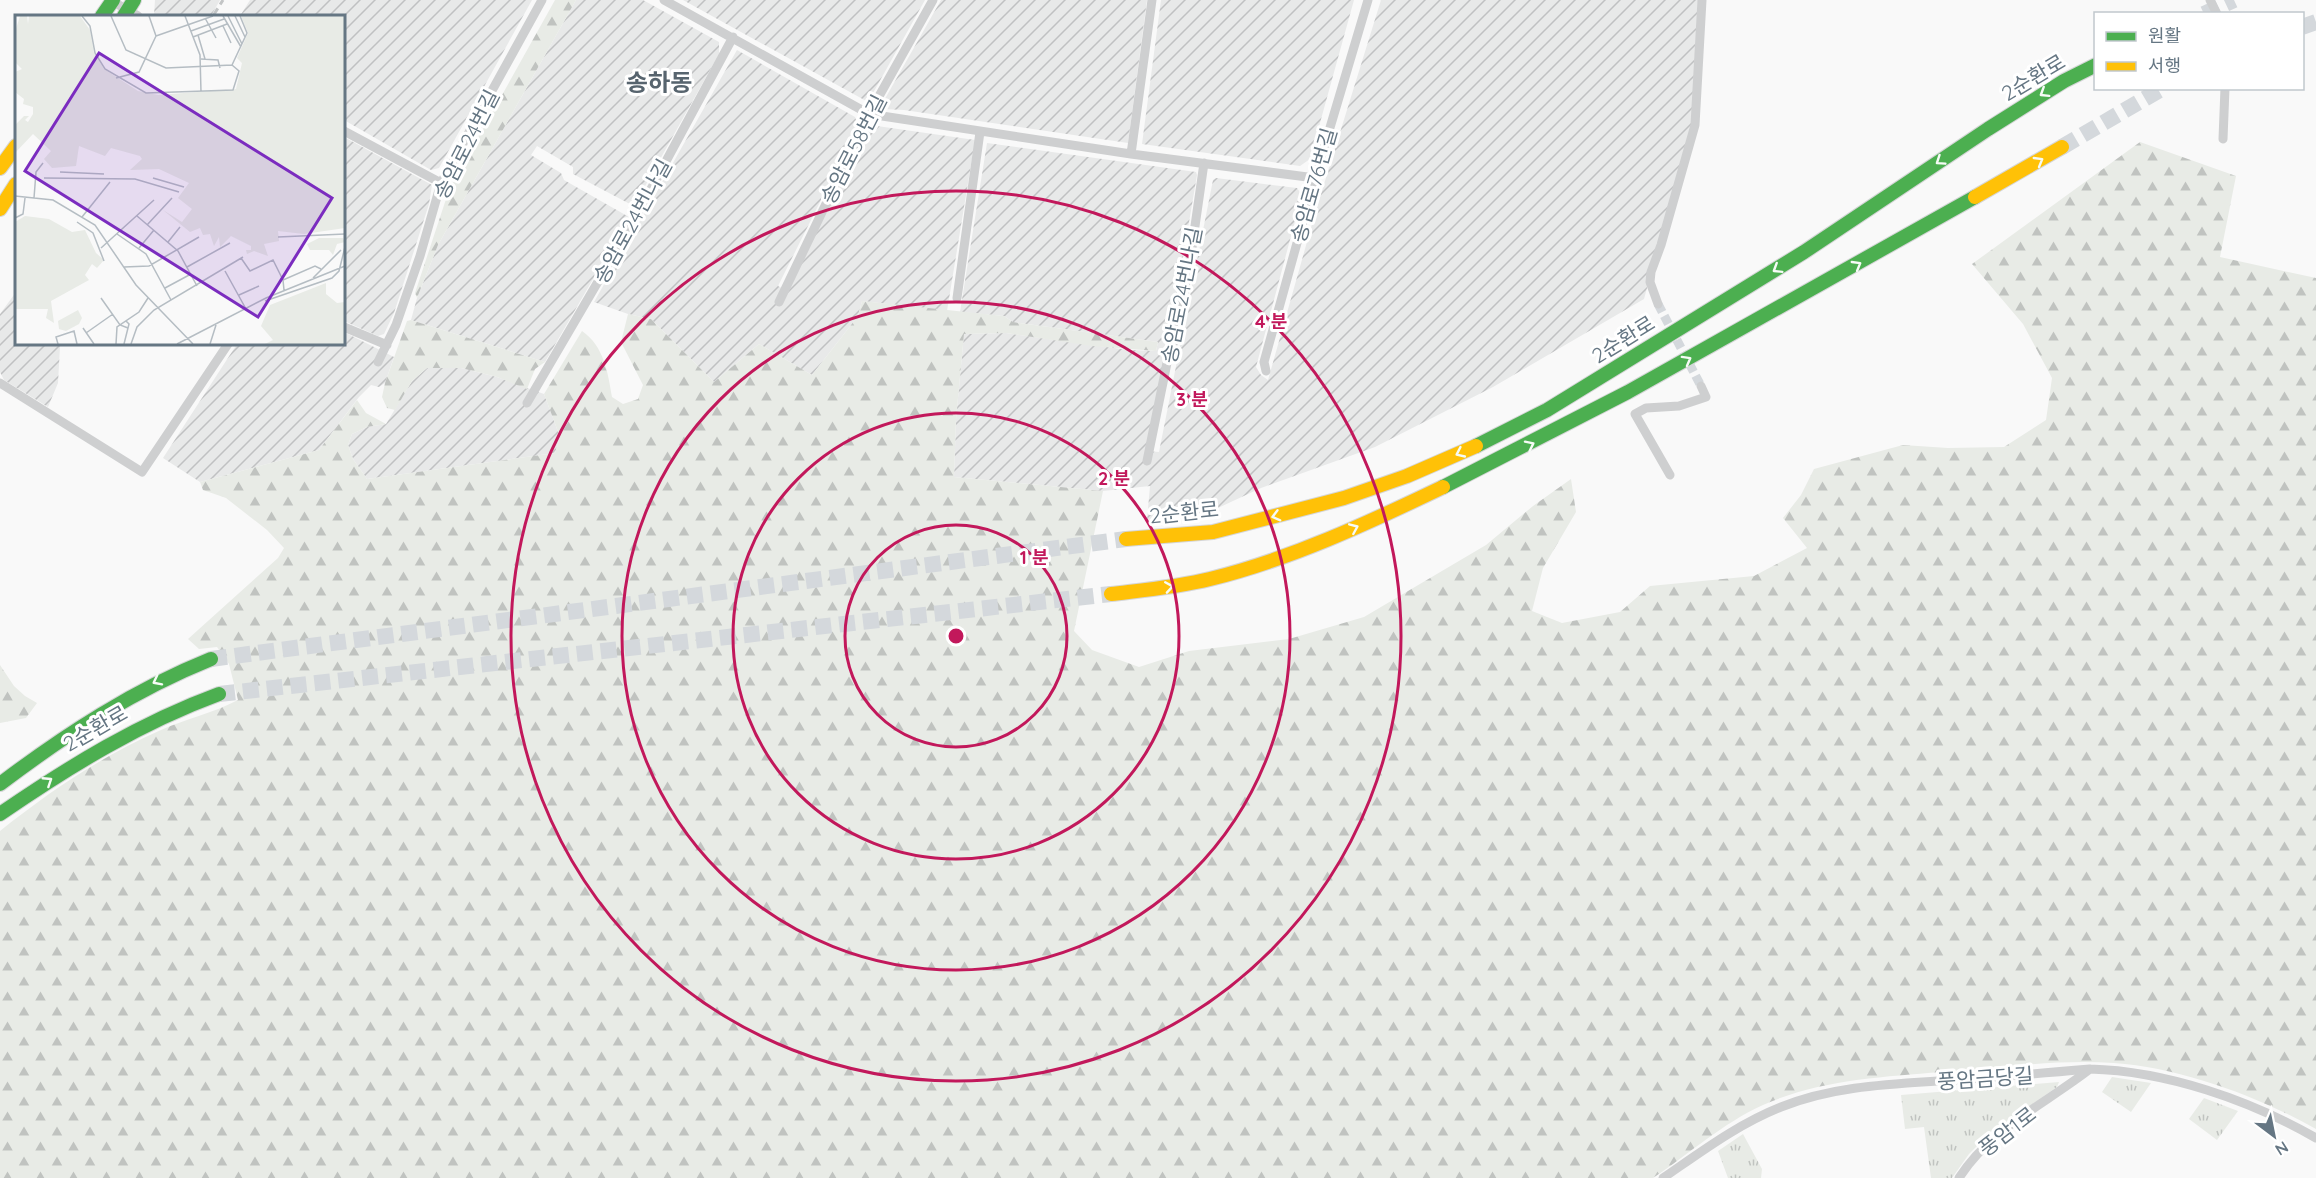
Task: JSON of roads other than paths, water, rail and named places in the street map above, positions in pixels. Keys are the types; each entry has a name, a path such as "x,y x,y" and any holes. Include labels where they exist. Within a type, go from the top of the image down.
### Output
{"main road":[{"path":"103,15 113,1"},
{"name":"2순환로","path":"1126,539 1213,532 1344,498 1407,476 1498,436 1547,410 1774,271 2017,111 2064,81 2094,66"},
{"path":"0,169 15,147"},
{"path":"1111,594 1172,587 1232,573 1322,541 1402,507 1550,436 1824,284 2062,147"},
{"path":"0,209 15,186"},
{"name":"2순환로","path":"0,784 46,750 121,701 158,681 211,659"},
{"name":"2순환로","path":"0,814 46,782 128,732 163,715 219,694"}],"street":[{"name":"송암로24번길","path":"378,362 387,345 420,256 441,183 542,0"},
{"name":"송암로58번길","path":"779,302 869,114 933,0"},
{"path":"1131,154 1152,0"},
{"name":"송암로76번길","path":"1266,371 1264,362 1314,178 1368,0"},
{"path":"1659,304 1650,282 1651,272 1661,245 1695,125 1702,0"},
{"path":"113,1 131,11"},
{"path":"669,1 869,114 1131,154 1314,178"},
{"name":"송암로24번나길","path":"527,403 637,216 733,37"},
{"path":"2223,139 2224,90"},
{"path":"345,132 441,183"},
{"path":"957,298 980,132"},
{"name":"송암로24번나길","path":"1147,461 1168,358 1177,328 1204,164"},
{"path":"345,327 387,345"},
{"path":"0,383 142,472 227,345"},
{"path":"1670,476 1635,414 1647,408 1679,406 1706,397 1701,386"},
{"name":"풍암금당길","path":"1663,1178 1737,1129 1803,1099 1879,1085 2090,1069 2148,1074 2205,1089 2293,1125 2316,1138"},
{"name":"풍암1로","path":"1959,1178 1972,1158 1993,1138 2090,1069"}],"tunnel":[{"path":"2208,12 2234,0"},
{"path":"2304,26 2316,22"},
{"path":"2062,147 2160,90"},
{"path":"1658,304 1701,386"},
{"path":"211,659 1126,539"},
{"path":"219,694 1111,594"}],"railway":[{"path":"214,15 223,0"}],"district":[{"name":"송하동","path":"659,82"}]}
